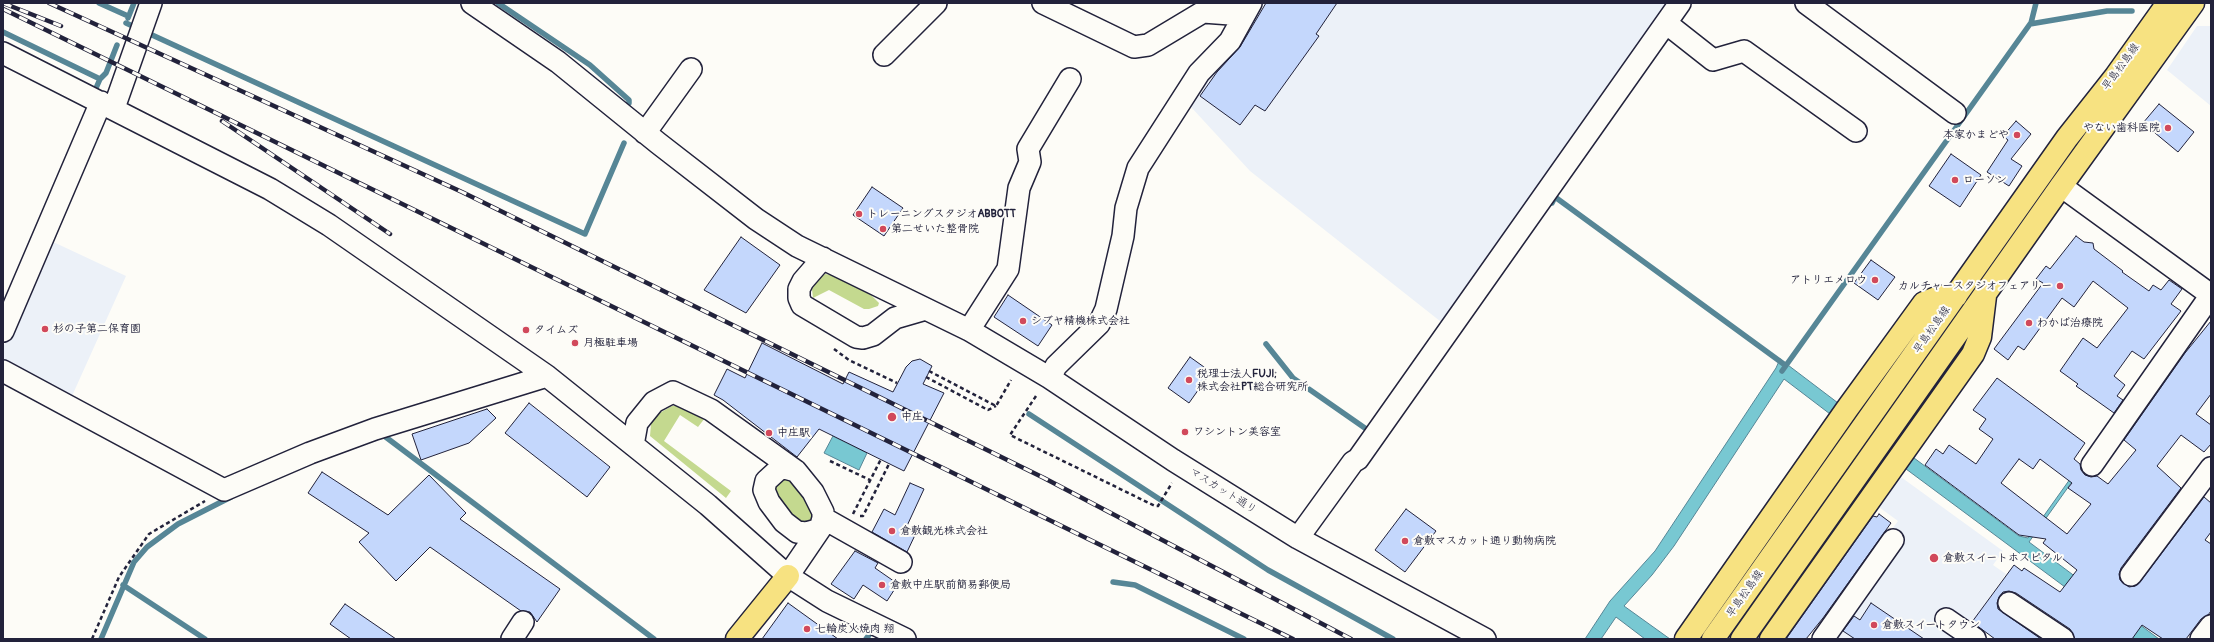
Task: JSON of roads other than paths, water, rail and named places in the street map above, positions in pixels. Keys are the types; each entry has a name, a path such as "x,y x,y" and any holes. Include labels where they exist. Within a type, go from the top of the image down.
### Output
{"main road":[{"name":"早島松島線","path":"1713,639 2067,138 2116,76 2168,3"},
{"name":"早島松島線","path":"1742,639 2061,186 2193,3"},
{"path":"1771,639 1973,354 1980,336 1986,293"},
{"path":"1686,639 1843,415 1924,303 1939,297 1956,296"},
{"path":"737,639 788,576"}],"street":[{"path":"3,331 100,101 141,30 151,3"},
{"name":"マスカット通り","path":"472,3 558,62 645,133 756,219 798,246 969,330 1050,378 1173,460 1298,538 1485,639"},
{"path":"884,55 936,3"},
{"path":"1043,3 1134,47 1148,45 1203,12 1247,9"},
{"path":"1298,538 1353,462 1358,459 1680,3"},
{"path":"1806,3 1954,113"},
{"path":"1050,378 1056,366 1099,324 1106,309 1123,236 1126,208 1138,168 1199,73 1230,41 1247,9"},
{"path":"1666,22 1713,60 1744,51 1856,131"},
{"path":"3,53 100,101 270,189 329,225 547,376 708,505 788,576 827,601 905,639"},
{"path":"645,133 692,69"},
{"path":"969,330 1008,269 1019,188 1030,162 1028,149 1070,79"},
{"path":"2061,186 2211,295 2092,465"},
{"path":"823,258 801,285 799,298 802,305 856,336 864,338 873,335 895,318 926,309"},
{"path":"884,288 889,302 890,322"},
{"path":"3,371 232,486 310,453 375,429 547,376"},
{"path":"633,446 637,423 654,402 673,392 710,410 796,471 813,492 823,512 822,523 788,576"},
{"path":"796,471 785,468 778,470 766,481 764,490 769,502 784,522 797,532 806,533 822,523"},
{"path":"2131,575 2211,468"},
{"path":"822,523 901,562"},
{"path":"1823,639 1893,540"},
{"path":"2009,602 2063,639"},
{"path":"1946,619 1975,639"},
{"path":"512,639 523,622"},
{"path":"2201,639 2211,626"}],"water":[{"path":"2199,298 2201,301 2029,542 2159,639 2135,639 1902,466 1910,455 2019,536 2028,538"},
{"path":"1780,359 1842,406 1834,417 1784,379 1674,546 1652,575 1624,606 1670,639 1645,639 1616,617 1601,639 1585,639 1610,601 1655,551 1776,368"},
{"path":"833,436 867,453 859,470 824,453"}],"waterway":[{"path":"99,3 128,16"},
{"path":"128,18 134,3"},
{"path":"498,3 590,65 629,100 629,103"},
{"path":"2031,23 2036,3"},
{"path":"1782,371 2030,24 2107,11 2132,11"},
{"path":"126,23 585,234 624,143"},
{"path":"3,32 100,79 106,73 117,45"},
{"path":"93,95 100,79"},
{"path":"1552,203 1555,197 1785,365"},
{"path":"1266,344 1293,378 1372,433"},
{"path":"1029,414 1268,570 1393,639"},
{"path":"380,436 383,435 654,639"},
{"path":"101,639 134,562 147,547 178,524 231,497"},
{"path":"1113,582 1135,585 1244,639"},
{"path":"123,585 205,639"},
{"path":"866,639 869,635"}],"railway":[{"path":"3,3 61,26"},
{"path":"49,3 462,192 1044,478 1351,639"},
{"path":"3,9 1293,639"},
{"path":"222,121 390,234"}],"place":[{"name":"やない歯科医院","path":"2168,128"},
{"name":"本家かまどや","path":"2017,135"},
{"name":"ローソン","path":"1955,180"},
{"name":"トレーニングスタジオABBOTT","path":"859,214"},
{"name":"第二せいた整骨院","path":"883,229"},
{"name":"アトリエメロウ","path":"1875,280"},
{"name":"カルチャースタジオフェアリー","path":"2060,286"},
{"name":"シブヤ精機株式会社","path":"1023,321"},
{"name":"わかば治療院","path":"2029,323"},
{"name":"杉の子第二保育園","path":"45,329"},
{"name":"タイムズ","path":"526,330"},
{"name":"月極駐車場","path":"575,343"},
{"name":"税理士法人FUJI; 株式会社PT総合研究所","path":"1189,380"},
{"name":"中庄","path":"892,417"},
{"name":"ワシントン美容室","path":"1185,432"},
{"name":"中庄駅","path":"769,433"},
{"name":"倉敷観光株式会社","path":"892,531"},
{"name":"倉敷マスカット通り動物病院","path":"1405,541"},
{"name":"倉敷スイートホスピタル","path":"1934,558"},
{"name":"倉敷中庄駅前簡易郵便局","path":"882,585"},
{"name":"倉敷スイートタウン","path":"1874,625"},
{"name":"七輪炭火焼肉 翔","path":"807,629"}]}
